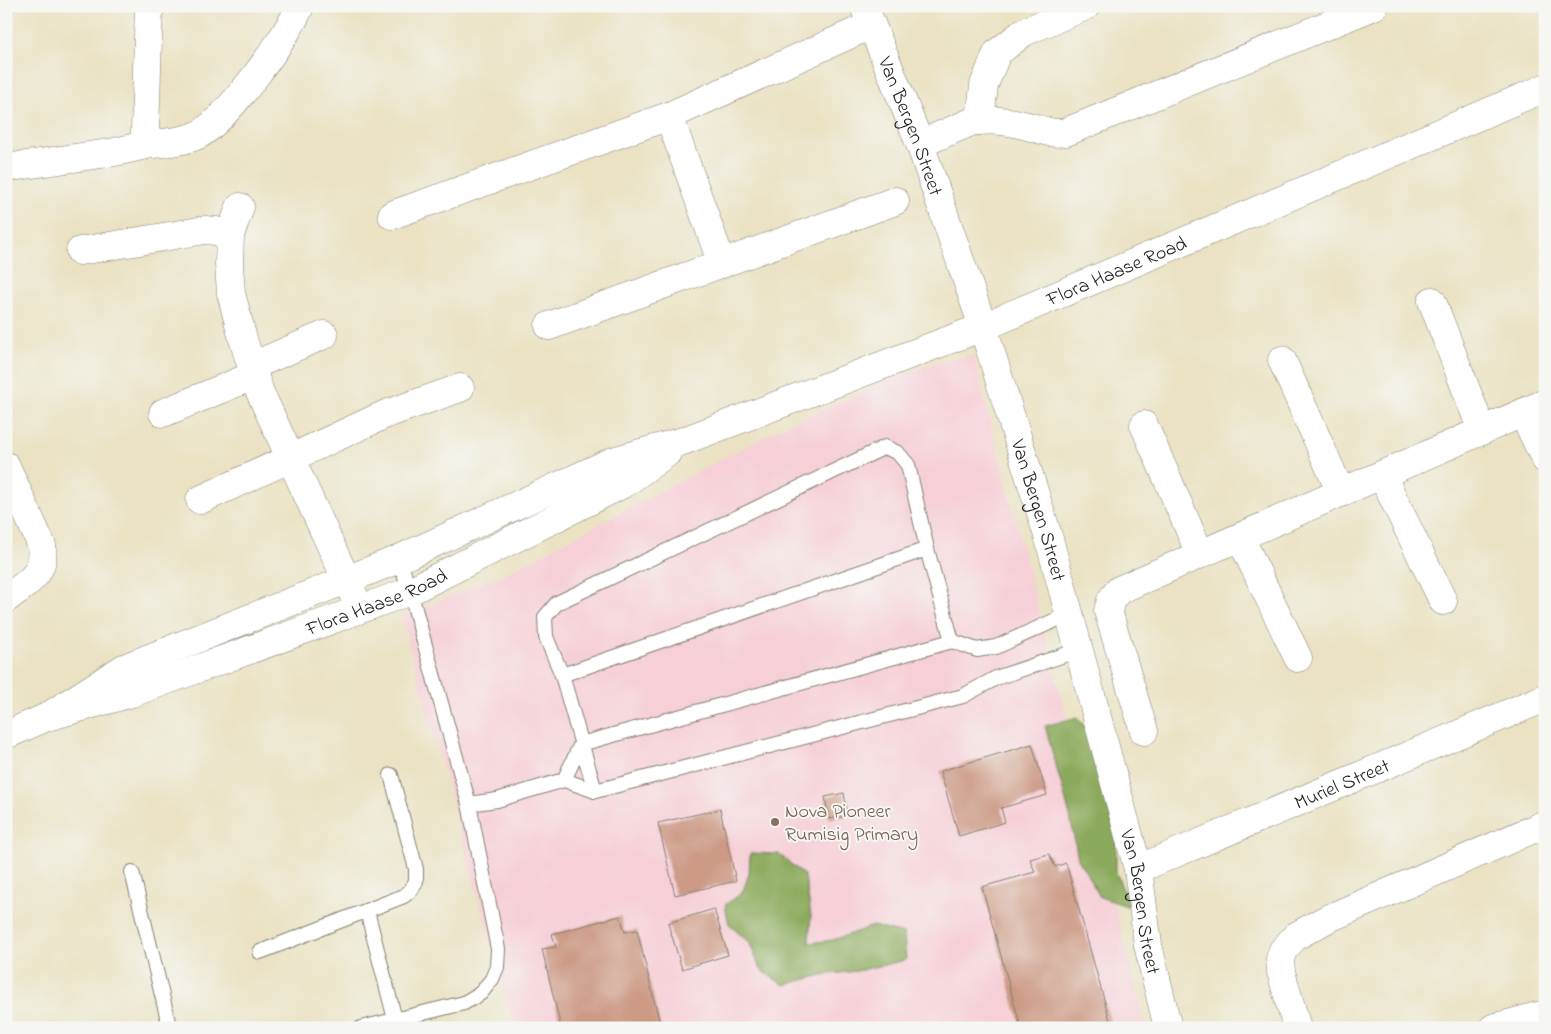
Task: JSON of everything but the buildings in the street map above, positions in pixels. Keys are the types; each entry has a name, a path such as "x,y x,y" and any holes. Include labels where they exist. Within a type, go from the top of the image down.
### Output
{"street":[{"path":"146,145 149,6"},
{"path":"6,165 12,168 115,152 197,136 210,128 237,98 282,40 295,20 300,6"},
{"path":"980,121 984,85 997,53 1024,32 1086,6"},
{"path":"920,144 971,122 980,121 1004,121 1051,133 1066,132 1374,6"},
{"path":"392,215 669,116 868,16"},
{"name":"Van Bergen Street","path":"868,16 920,144 982,326 1049,539 1138,869 1148,945 1168,1028"},
{"name":"Flora Haase Road","path":"47,717 124,668 399,559 613,462 683,441 982,326 1545,88"},
{"path":"669,116 722,264"},
{"path":"549,326 895,201"},
{"path":"240,207 230,235 231,293 259,390 361,610"},
{"path":"80,251 205,230 230,235"},
{"path":"1432,301 1482,431"},
{"path":"163,413 324,335"},
{"path":"1282,360 1340,493"},
{"path":"200,500 386,414 460,388"},
{"path":"1144,732 1108,611 1111,600 1119,590 1534,408 1545,458"},
{"path":"1144,425 1200,554"},
{"name":"Flora Haase Road","path":"6,735 47,717 132,694 410,591 625,483 683,441"},
{"path":"6,466 42,546 43,556 41,568 35,576 6,599"},
{"path":"1382,475 1443,601"},
{"path":"1240,537 1298,658"},
{"name":"Muriel Street","path":"1138,869 1545,698"},
{"path":"1297,1028 1281,972 1280,959 1283,950 1296,936 1325,920 1545,824"},
{"path":"1493,1028 1545,1014"}],"lane":[{"path":"595,791 562,675 546,637 545,617 557,603 885,447 898,453 908,464 927,549 952,641"},
{"path":"562,675 927,549"},
{"path":"361,1028 397,1023 464,1003 481,993 498,967 498,949 469,804 410,591 399,559"},
{"path":"564,780 581,744 952,641 977,650 996,647 1069,614"},
{"path":"469,804 497,800 564,780 595,791 963,696 996,678 1079,650"},
{"path":"260,952 404,896 411,890 416,881 416,869 391,775"},
{"path":"132,872 170,1028"},
{"path":"367,911 397,1023"}],"shaded area":[{"name":"Nova Pioneer Rumisig Primary","path":"973,355 1146,1028 514,1028 401,616 508,572 790,423 930,364"}],"green space":[{"path":"1077,717 1085,727 1097,758 1116,839 1116,872 1130,907 1100,897 1078,859 1070,816 1045,726"},
{"path":"750,853 779,854 805,876 811,916 809,943 833,940 873,926 904,934 906,960 857,971 822,975 784,985 761,970 750,944 729,924 725,905 742,893 749,874"}],"place":[{"name":"Nova Pioneer Rumisig Primary","path":"775,822"}]}
